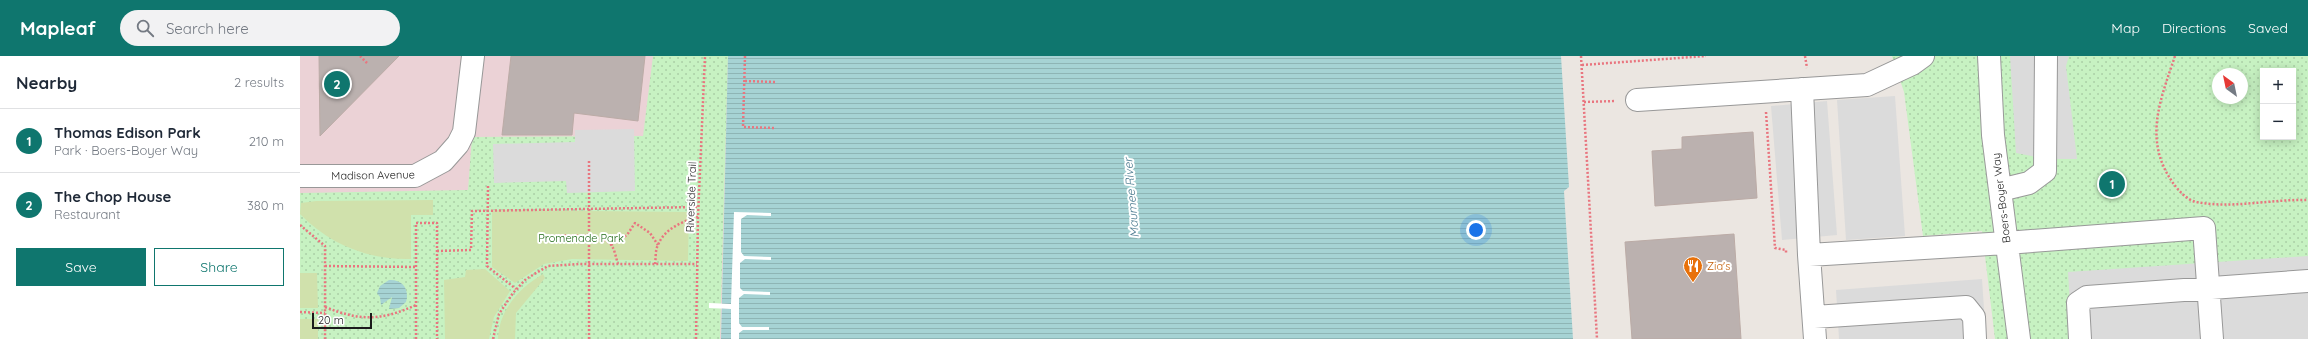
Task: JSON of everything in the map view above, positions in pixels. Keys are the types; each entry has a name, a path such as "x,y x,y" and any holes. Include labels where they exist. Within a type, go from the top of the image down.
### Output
{"street":[{"name":"Madison Avenue","path":"300,176 415,176 443,161 458,144 464,132 474,56"},
{"path":"1637,100 1868,84 1912,64 1924,56"},
{"name":"Boers-Boyer Way","path":"1989,56 1993,135 2019,339"},
{"path":"2000,190 2029,183 2045,171 2046,56"},
{"path":"1802,89 1808,255 1815,339"},
{"path":"1808,255 2006,243 2204,228 2212,339"},
{"path":"2080,339 2078,303 2087,297 2308,281"},
{"path":"1814,317 1966,307 1974,317 1975,339"}],"path":[{"path":"360,56 367,63"},
{"name":"Riverside Trail","path":"696,339 698,207 705,56"},
{"path":"745,56 743,127 776,128"},
{"path":"1581,56 1598,339"},
{"path":"1582,65 1706,56"},
{"path":"2175,56 2160,98 2155,124 2157,145 2164,170 2179,191 2194,202 2227,204 2283,200 2308,200"},
{"path":"745,81 776,82"},
{"path":"1764,92 1775,248 1786,250 1787,257"},
{"path":"1584,102 1637,100"},
{"path":"589,161 589,339"},
{"path":"488,186 487,266 516,289"},
{"path":"437,251 471,250 472,210 698,207"},
{"path":"655,264 658,245 671,230 682,222 698,217"},
{"path":"416,339 416,223 437,223 437,339"},
{"path":"611,245 627,236 635,223 650,233 658,245"},
{"path":"300,225 325,246 325,339"},
{"path":"552,236 589,236 611,245 618,264"},
{"path":"493,339 499,314 516,289 526,279 548,266 589,264 697,264"},
{"path":"325,266 416,267"},
{"path":"325,307 348,316 365,318 394,315 416,305"},
{"path":"300,312 325,313"}],"shaded area":[{"name":"Promenade Park","path":"300,56 728,56 721,339 300,339"},
{"path":"2010,56 2069,56 2066,66 2077,159 2046,159 2016,153"},
{"path":"1895,96 1905,236 1846,240 1837,100"},
{"path":"1827,101 1837,235 1782,240 1771,106"},
{"path":"634,129 635,191 567,193 566,181 494,183 493,144 575,142 575,130"},
{"path":"2308,256 2308,339 2072,339 2068,272"},
{"path":"1982,279 1986,339 1839,339 1836,290"}],"green space":[{"name":"Promenade Park","path":"653,56 728,56 720,339 300,339 300,193 468,190 472,137 643,136"},
{"path":"1892,56 2308,56 2308,339 1995,339 1982,231 1923,236 1904,92"},
{"path":"433,200 433,215 411,215 411,259 380,257 351,248 324,234 300,214 301,203 316,201"},
{"path":"492,210 689,212 688,261 572,259 544,264 515,283 492,267"},
{"path":"485,269 510,291 494,317 489,339 445,339 444,280 465,277 466,270"},
{"path":"300,273 317,273 318,308 300,308"},
{"path":"543,274 545,278 516,313 515,339 498,339 499,328 506,309 518,293"},
{"path":"300,319 318,319 318,339 300,339"}],"water":[{"name":"Maumee River","path":"728,56 1561,56 1569,187 1564,191 1573,339 721,339"},
{"path":"389,280 398,281 406,289 406,302 399,308 389,309 392,297 381,305 380,297 377,293 380,286"}],"pier":[{"path":"734,212 771,213 771,216 747,215 741,219 741,252 744,256 771,257 771,260 745,259 740,263 740,288 743,291 770,292 770,295 744,294 739,298 739,323 742,327 769,327 769,330 743,330 739,333 739,339 731,339 731,309 709,308 709,303 731,304"}],"building":[{"path":"319,56 399,56 320,136"},
{"path":"511,56 645,56 638,121 574,113 572,135 502,135"},
{"path":"1753,132 1757,198 1655,206 1652,151 1682,149 1682,137"},
{"path":"1734,234 1741,339 1632,339 1625,242"}],"place":[{"name":"The Chop House","path":"337,84"},
{"name":"Thomas Edison Park","path":"2112,184"},
{"name":"Zia's","path":"1693,283"}]}
